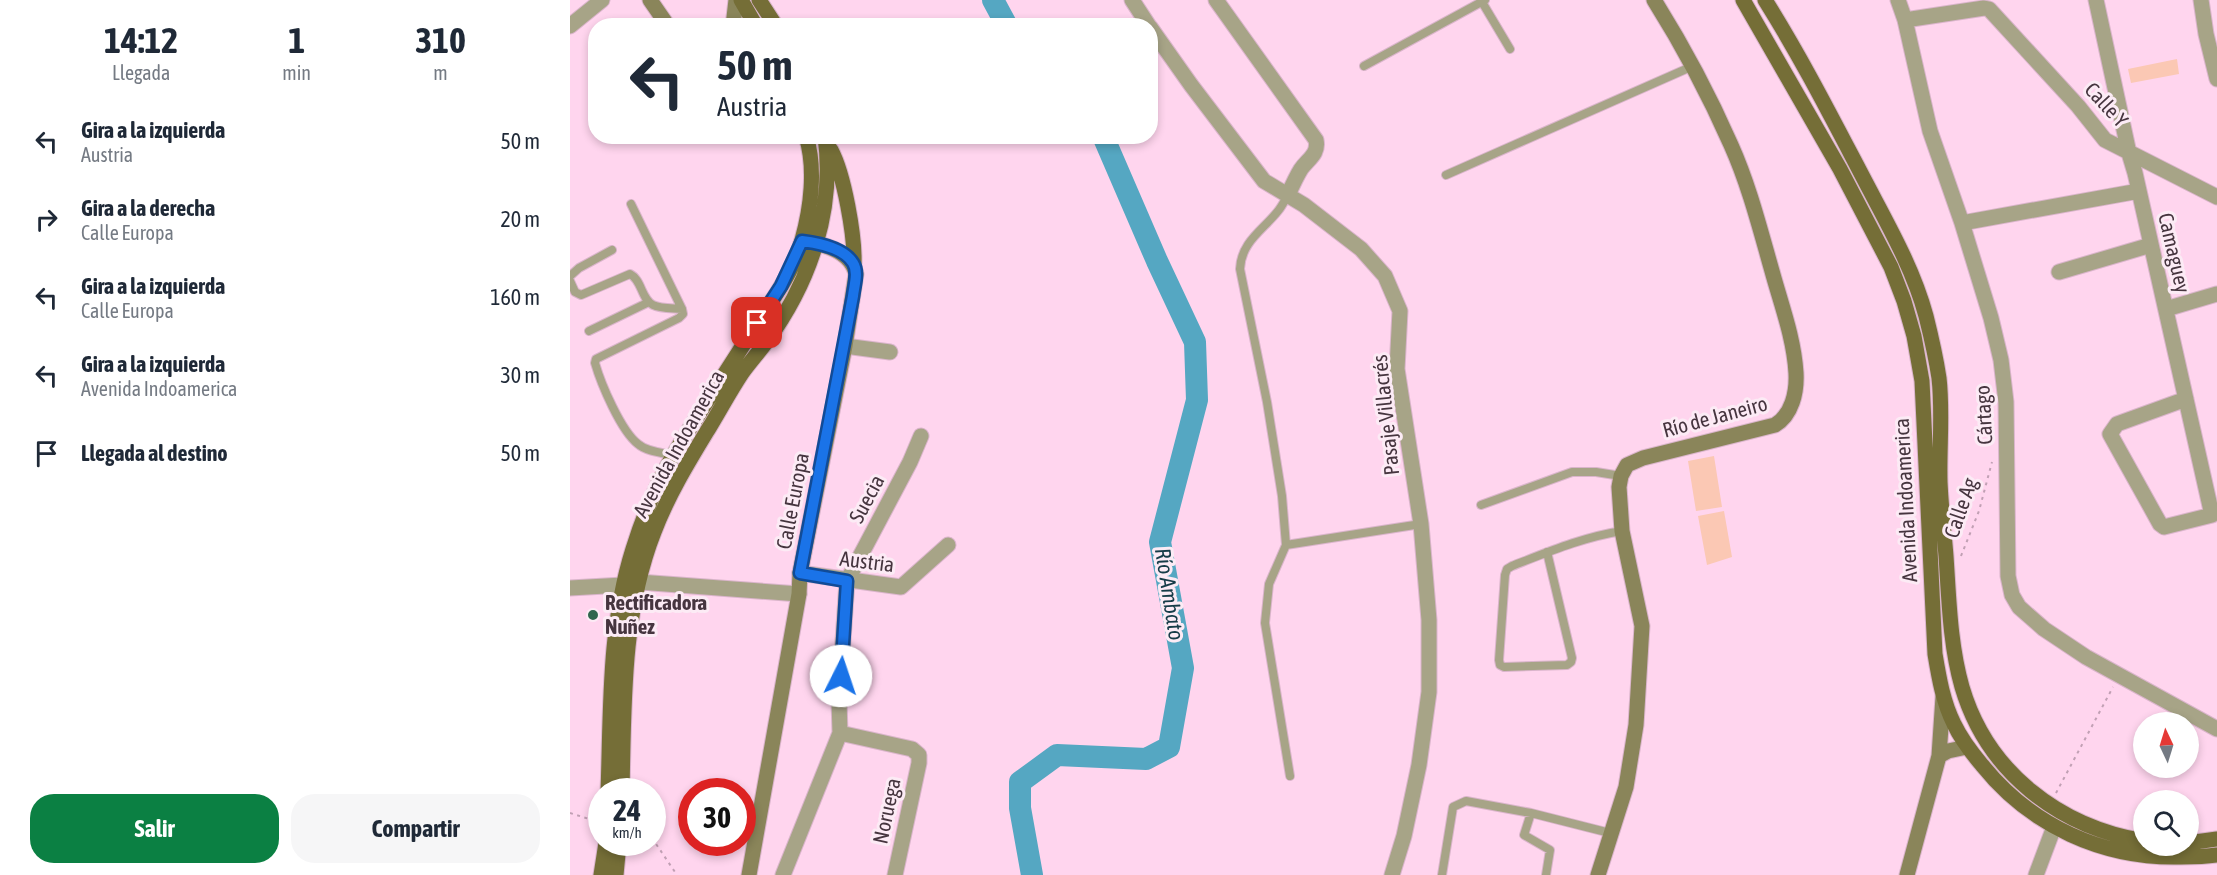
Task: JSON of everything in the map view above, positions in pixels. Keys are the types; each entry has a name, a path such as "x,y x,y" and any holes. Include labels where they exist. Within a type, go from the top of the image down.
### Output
{"main road":[{"path":"738,0 750,18"},
{"path":"759,0 771,18"},
{"name":"Avenida Indoamerica","path":"1743,0 1840,169 1891,267 1904,301 1914,336 1922,381 1935,654 1943,697 1953,723 1967,747 1991,776 2016,801 2054,827 2094,846 2129,855 2164,858 2217,855"},
{"name":"Avenida Indoamerica","path":"1765,0 1836,126 1913,275 1926,318 1939,380 1940,485 1954,655 1962,686 1976,721 1987,742 2009,771 2049,807 2072,820 2117,836 2133,839"},
{"name":"Avenida Indoamerica","path":"622,778 624,701 631,623 633,548 650,504 674,455 809,242 811,172 808,144"},
{"name":"Avenida Indoamerica","path":"608,778 613,648 631,583 681,474 742,374 768,340 795,296 809,242 827,194 828,160 826,144"},
{"path":"827,144 838,166 855,248 854,264"},
{"path":"2199,841 2217,839"},
{"path":"601,875 604,856"},
{"path":"616,875 618,856"}],"street":[{"path":"570,26 602,0"},
{"path":"650,0 662,18"},
{"path":"735,18 738,0"},
{"name":"Pasaje Villacrés","path":"1131,0 1144,18"},
{"path":"1216,0 1316,140 1317,147 1314,154 1301,168 1288,195"},
{"name":"Río de Janeiro","path":"1621,476 1627,465 1643,458 1775,425 1784,420 1791,410 1796,376 1793,346 1755,214 1732,147 1693,66 1654,0"},
{"name":"Cártago","path":"1898,0 1905,20 1930,130 1962,223 1991,318 2001,360 2006,402 2008,576 2012,595 2019,607 2044,629 2086,657 2217,729"},
{"name":"Camaguey","path":"2096,0 2186,399 2210,471 2212,515 2163,526 2110,434 2117,424 2186,399"},
{"path":"2201,0 2206,34 2217,79"},
{"name":"Calle Y","path":"1905,20 1989,9 2078,106 2105,140 2217,197"},
{"name":"Pasaje Villacrés","path":"1158,38 1264,182 1322,218 1361,249 1385,276 1400,310 1397,369 1421,524 1429,620 1429,692 1419,765 1404,836 1392,875"},
{"path":"1962,223 2139,191"},
{"path":"809,242 845,255 854,264"},
{"path":"2059,272 2151,245"},
{"name":"Calle Europa","path":"749,875 799,594 800,573 844,346 856,274 854,264"},
{"path":"2166,309 2217,294"},
{"path":"844,346 890,352"},
{"name":"Suecia","path":"847,581 910,462 921,436"},
{"path":"1598,875 1626,787 1636,724 1642,645 1642,626 1622,531 1619,487 1621,476"},
{"name":"Austria","path":"800,573 901,587 948,545"},
{"path":"783,875 840,733 839,700 847,581"},
{"path":"570,588 631,583 799,594"},
{"path":"1907,875 1939,756 1943,697"},
{"name":"Noruega","path":"840,733 912,750 919,755 895,875"},
{"path":"1939,756 1947,751 1967,747"},
{"path":"2036,875 2054,827"}],"lane":[{"path":"1364,66 1484,1 1510,49"},
{"path":"1446,175 1693,66"},
{"path":"1288,195 1279,210 1246,246 1240,258 1240,269 1269,410 1282,496 1286,544 1269,584 1265,623 1290,776"},
{"path":"631,204 682,309 682,314 679,318 596,359 595,363 620,421 637,444 674,455"},
{"path":"570,276 579,268 612,250"},
{"path":"570,281 575,292 581,295 630,274 636,277 649,302 654,306 682,309"},
{"path":"589,331 649,302"},
{"path":"1481,505 1572,472 1596,472 1621,476"},
{"path":"1286,544 1421,524"},
{"path":"1547,552 1572,658 1571,662 1504,667 1500,665 1499,660 1505,575 1512,566 1547,552 1593,535 1622,531"},
{"path":"1442,875 1454,807 1459,802 1466,801 1532,813 1610,833"},
{"path":"1532,813 1524,836 1550,850 1546,875"}],"path":[{"name":"Calle Ag","path":"1957,565 1979,511 1993,457"},
{"path":"2049,807 2120,675"},
{"path":"570,813 588,819"},
{"path":"664,856 677,875"}],"shaded area":[{"path":"2177,59 2179,74 2131,83 2128,69"},
{"path":"1714,456 1722,507 1696,511 1688,461"},
{"path":"1724,511 1732,557 1707,565 1698,516"}],"waterway":[{"name":"Río Ambato","path":"993,0 1003,18"},
{"name":"Río Ambato","path":"1032,875 1020,808 1020,782 1057,755 1146,759 1169,747 1183,668 1160,542 1197,400 1195,342 1106,144"}],"place":[{"name":"Rectificadora Nuñez","path":"593,615"}],"route":[{"path":"757,323 781,286 802,241 830,247 845,255 854,264 856,274 853,296 800,573 847,581 841,676"}]}
